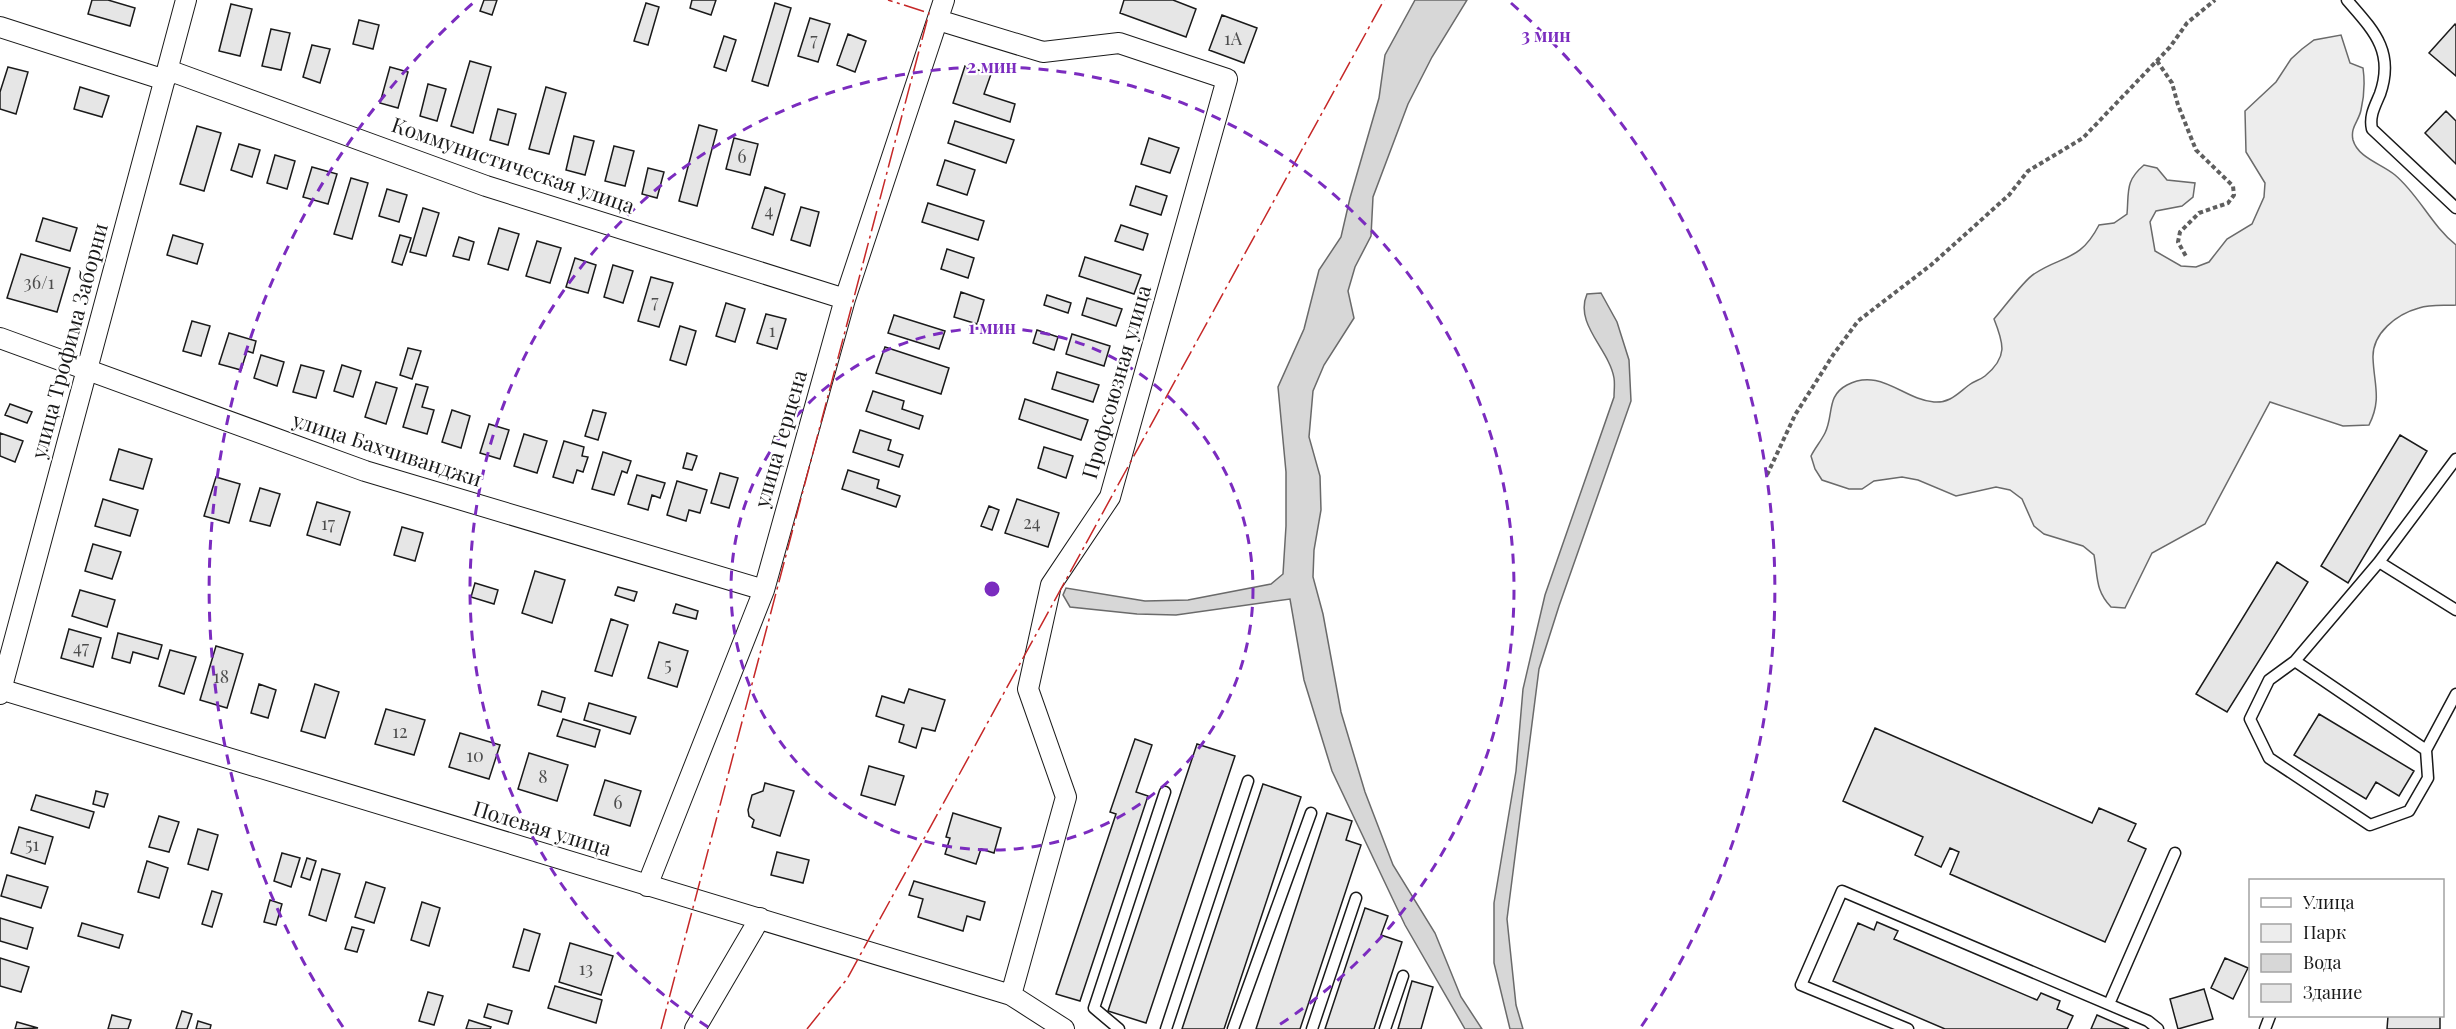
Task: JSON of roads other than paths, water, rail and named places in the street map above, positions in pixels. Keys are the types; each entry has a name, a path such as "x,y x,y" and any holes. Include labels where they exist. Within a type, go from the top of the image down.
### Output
{"street":[{"name":"улица Трофима Заборни","path":"0,691 186,0"},
{"name":"улица Герцена","path":"647,886 764,590 845,299 944,0"},
{"name":"Профсоюзная улица","path":"938,20 1043,52 1119,43 1227,79 1110,496 1051,585 1028,689 1066,798 1011,995"},
{"name":"Коммунистическая улица","path":"0,27 166,75 486,186 845,299"},
{"name":"улица Бахчиванджи","path":"0,338 365,471 764,590"},
{"name":"Полевая улица","path":"0,691 1011,995 1064,1029"},
{"path":"695,1029 760,918"}],"lane":[{"path":"2347,0 2375,32 2386,58 2382,86 2370,120 2372,129 2456,208"},
{"path":"2456,459 2379,562 2295,661 2269,680 2250,719 2269,758 2370,825 2409,811 2428,778 2426,750 2456,694"},
{"path":"2379,562 2456,610"},
{"path":"2295,661 2426,750"},
{"path":"1166,1029 1248,781"},
{"path":"1119,1029 1094,1008 1165,792"},
{"path":"1233,1029 1311,813"},
{"path":"2109,1004 2175,853"},
{"path":"1908,1029 1801,985 1842,891 2148,1021 2158,1029"},
{"path":"1312,1029 1356,898"},
{"path":"1385,1029 1403,976"}],"water":[{"path":"1415,0 1467,0 1432,57 1408,104 1373,197 1371,236 1355,267 1348,291 1354,318 1324,365 1313,391 1309,437 1320,476 1321,510 1314,550 1313,577 1323,614 1341,712 1365,792 1393,865 1435,933 1461,997 1482,1029 1465,1029 1405,925 1332,771 1304,680 1290,599 1176,615 1137,614 1070,607 1063,595 1066,588 1145,601 1188,600 1271,584 1283,574 1286,472 1278,387 1304,329 1319,270 1341,237 1379,98 1385,55"},
{"path":"1601,293 1617,322 1629,360 1631,401 1539,669 1507,919 1516,1005 1523,1029 1510,1029 1494,963 1494,903 1516,771 1523,689 1545,595 1614,397 1611,367 1585,316 1584,305 1587,294"}]}
